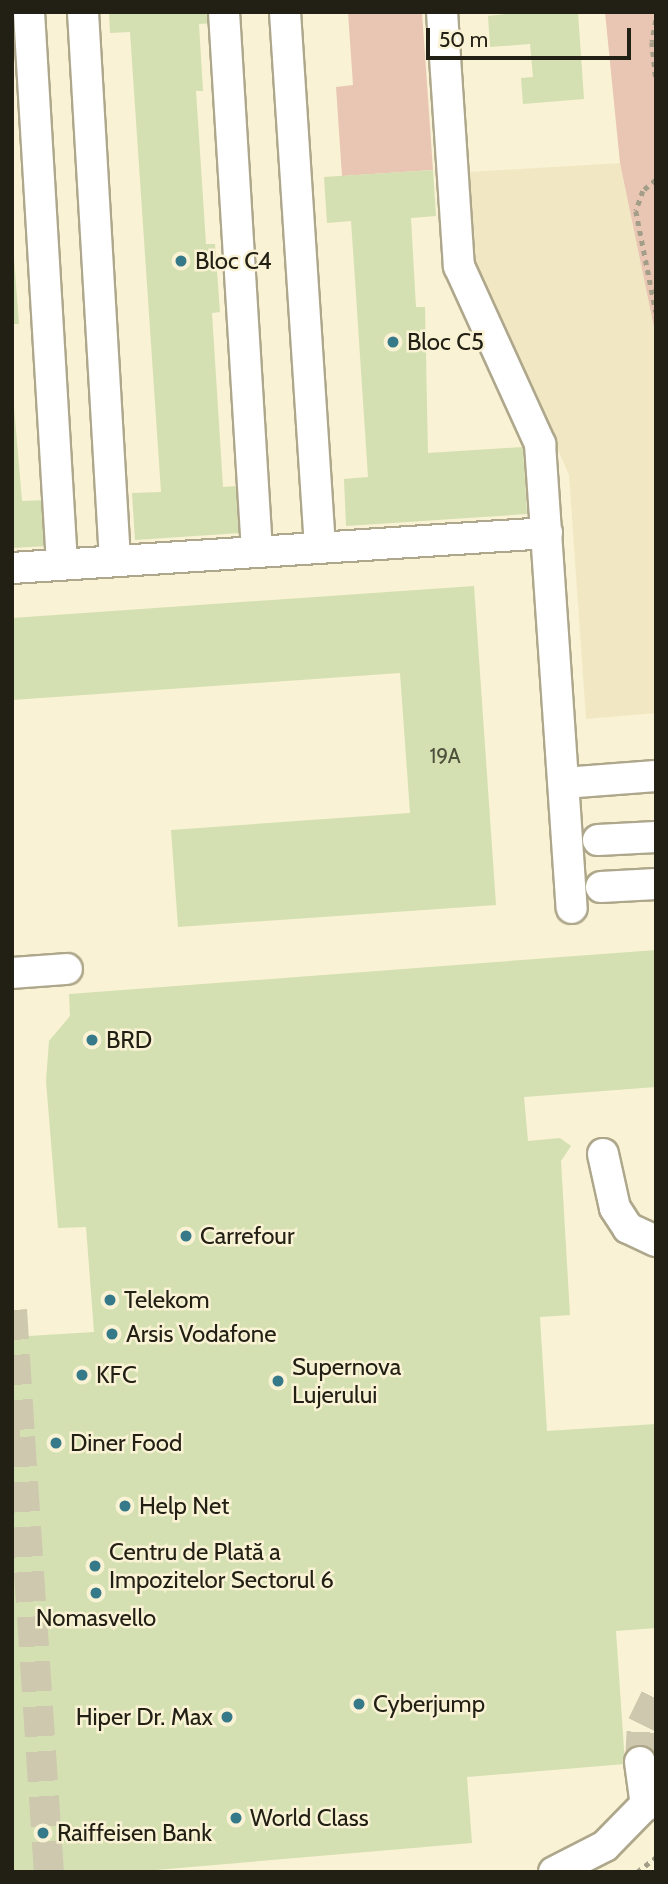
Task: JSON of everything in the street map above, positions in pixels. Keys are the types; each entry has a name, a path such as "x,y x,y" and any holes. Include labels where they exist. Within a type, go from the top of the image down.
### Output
{"street":[{"path":"29,12 62,564"},
{"path":"83,12 116,561"},
{"path":"224,12 257,552"},
{"path":"285,12 320,548"},
{"path":"442,12 459,266 540,444 572,908"},
{"path":"12,568 547,533"},
{"path":"564,783 656,776"},
{"path":"598,840 656,837"},
{"path":"601,887 656,884"},
{"path":"12,973 67,969"},
{"path":"603,1154 615,1208 628,1228 656,1241"},
{"path":"554,1872 605,1846 651,1800 640,1762"}],"path":[{"path":"656,20 652,42 656,79"},
{"path":"656,180 643,191 636,211 656,312"},
{"path":"637,1872 656,1857"}],"shaded area":[{"path":"348,12 422,12 433,170 342,176 336,87 353,85"},
{"path":"605,12 656,12 656,337 620,163"},
{"path":"620,163 656,337 656,713 586,719 569,475 476,264 469,172"}],"building":[{"name":"Bloc C4","path":"109,12 214,12 215,23 199,24 203,91 196,91 206,244 215,244 220,312 212,313 223,487 252,485 255,532 135,540 132,493 161,492 130,32 110,33"},
{"path":"525,12 578,12 584,99 523,104 521,78 533,77 530,44 490,47 488,16"},
{"name":"Bloc C5","path":"433,170 436,216 411,218 416,307 425,307 428,453 523,447 527,514 346,526 344,479 368,477 351,221 327,223 324,177"},
{"path":"14,258 19,324 12,324"},
{"path":"12,383 22,501 45,500 48,546 12,548"},
{"path":"474,586 496,905 178,927 171,830 410,813 400,673 12,700 12,618"},
{"name":"Supernova Lujerului","path":"656,950 656,1087 524,1097 528,1141 560,1138 571,1146 561,1161 570,1315 540,1317 547,1431 656,1424 656,1628 616,1631 625,1764 467,1777 472,1843 132,1872 12,1872 12,1337 94,1332 86,1227 58,1228 46,1081 49,1041 70,1016 69,994"}],"tunnel":[{"path":"12,1310 20,1437 12,1437"},
{"path":"20,1437 49,1872"},
{"path":"640,1762 642,1725 656,1696"}],"place":[{"name":"Bloc C4","path":"181,261"},
{"name":"Bloc C5","path":"393,342"},
{"name":"BRD","path":"92,1040"},
{"name":"Carrefour","path":"186,1236"},
{"name":"Telekom","path":"110,1300"},
{"name":"Arsis Vodafone","path":"112,1334"},
{"name":"KFC","path":"82,1375"},
{"name":"Supernova Lujerului","path":"278,1381"},
{"name":"Diner Food","path":"56,1443"},
{"name":"Help Net","path":"125,1506"},
{"name":"Centru de Plată a Impozitelor Sectorul 6","path":"95,1566"},
{"name":"Nomasvello","path":"96,1593"},
{"name":"Cyberjump","path":"359,1704"},
{"name":"Hiper Dr. Max","path":"227,1717"},
{"name":"World Class","path":"236,1818"},
{"name":"Raiffeisen Bank","path":"43,1833"}]}
